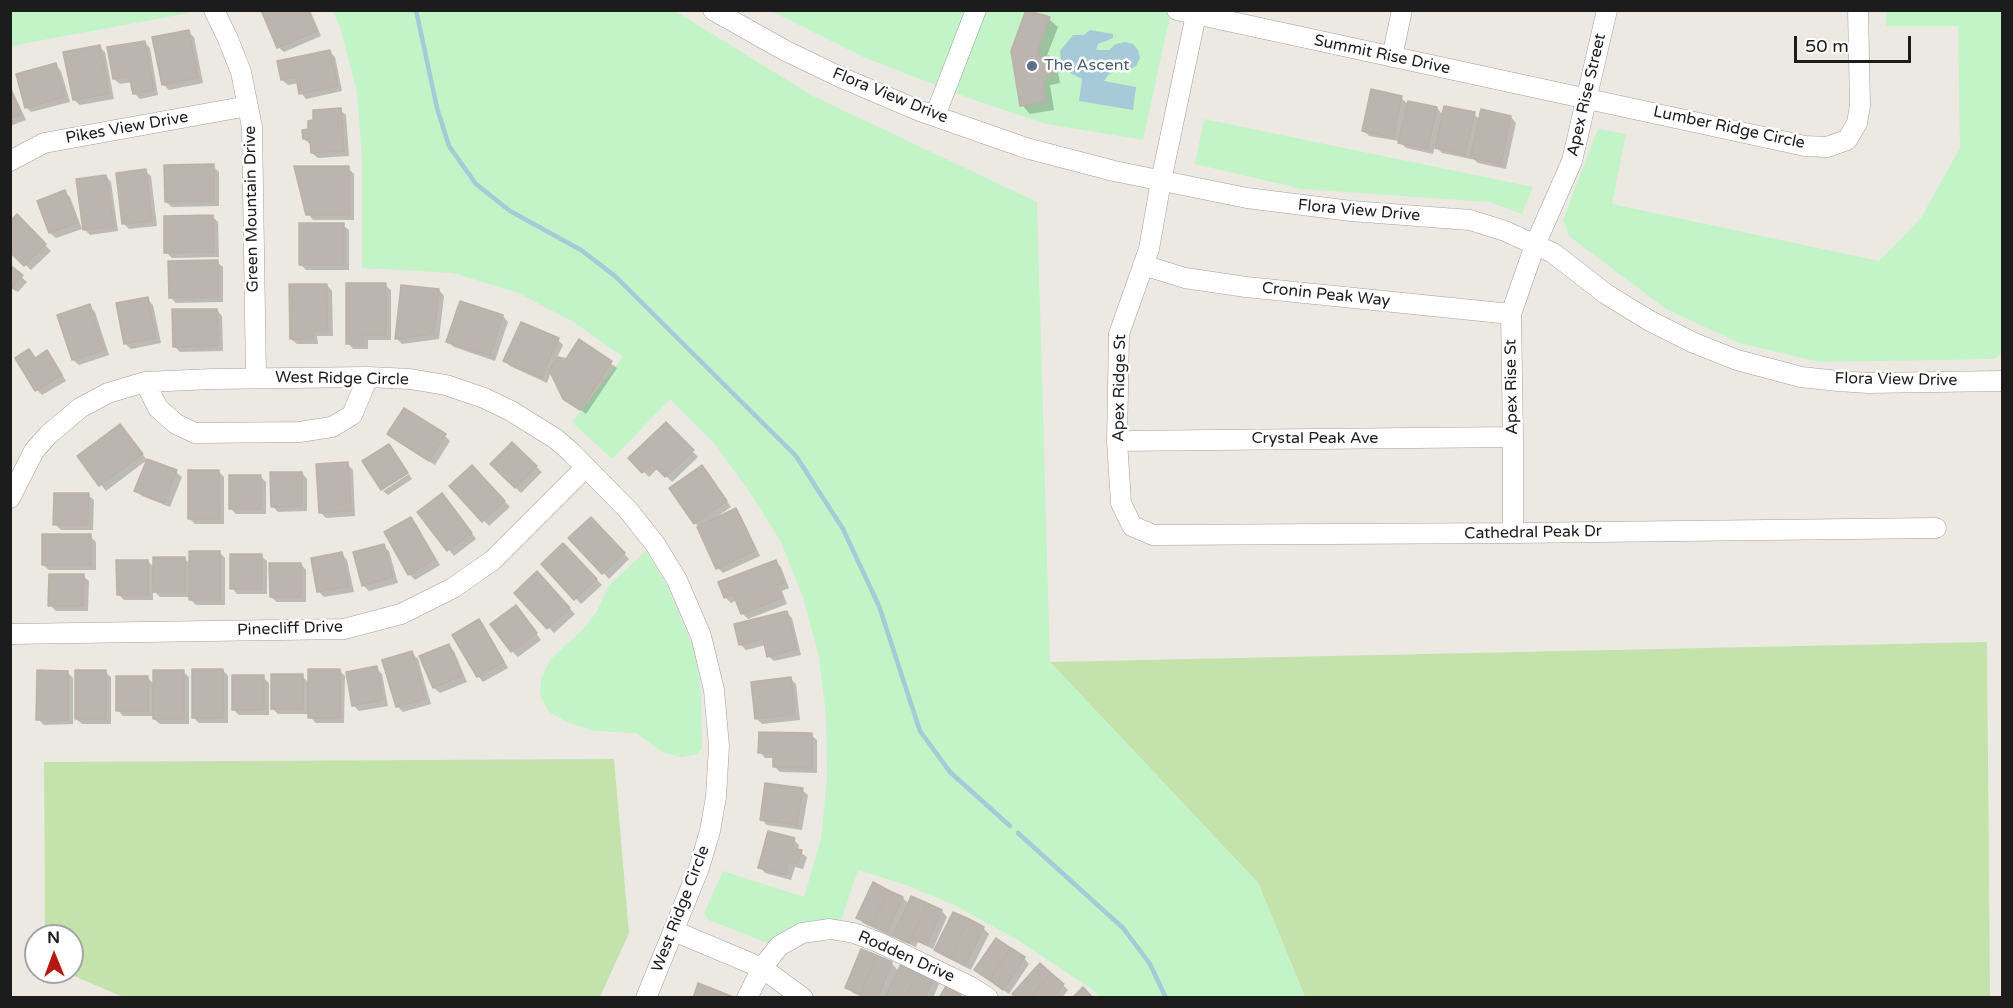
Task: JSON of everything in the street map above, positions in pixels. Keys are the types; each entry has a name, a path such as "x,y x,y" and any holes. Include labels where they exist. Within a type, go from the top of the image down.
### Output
{"street":[{"name":"Green Mountain Drive","path":"214,10 241,72 253,148 256,378"},
{"name":"Flora View Drive","path":"713,10 840,77 935,116 1026,148 1114,171 1247,198 1351,211 1470,220 1505,231 1553,253 1606,294 1650,321 1694,343 1737,360 1801,377 1838,381 1868,383 2002,381"},
{"path":"935,116 976,10"},
{"name":"Summit Rise Drive","path":"1177,10 1197,12 1392,57 1587,98"},
{"path":"1392,57 1402,10"},
{"name":"Apex Rise Street","path":"1536,245 1572,161 1607,10"},
{"name":"Lumber Ridge Circle","path":"1587,98 1805,146 1827,147 1847,140 1857,123 1860,106 1858,10"},
{"name":"Apex Ridge St","path":"1132,526 1121,503 1118,441 1119,334 1149,249 1197,12"},
{"name":"Pikes View Drive","path":"10,161 44,143 248,106"},
{"name":"Apex Rise St","path":"1513,533 1514,437 1511,314 1536,245"},
{"name":"Cronin Peak Way","path":"1143,265 1185,278 1246,287 1511,314"},
{"path":"145,382 158,408 176,424 195,433 299,432 332,427 352,415 368,377"},
{"name":"West Ridge Circle","path":"10,498 29,459 48,435 80,408 108,393 145,382 256,378 410,379 446,386 484,398 511,411 556,439 628,510 655,544 677,580 701,636 714,690 719,746 716,797 710,831 699,868 646,998"},
{"name":"Crystal Peak Ave","path":"1118,441 1514,437"},
{"name":"Pinecliff Drive","path":"10,633 344,629 401,614 453,588 492,560 586,467"},
{"name":"Cathedral Peak Dr","path":"1132,526 1153,535 1936,528"},
{"name":"Rodden Drive","path":"747,998 762,968 779,946 802,933 830,929 854,933 880,944 971,987 988,998"},
{"path":"674,931 762,968 803,998"}],"green space":[{"path":"186,10 189,13 11,46 11,11"},
{"path":"333,11 675,11 813,96 1037,202 1050,662 1258,883 1305,997 1099,997 1093,990 1016,939 956,906 906,885 858,870 841,920 805,921 782,932 770,944 709,920 704,913 723,871 804,897 821,839 827,779 826,715 819,657 803,597 781,542 749,491 714,443 670,399 612,459 572,422 623,357 572,321 516,292 453,273 362,268 362,158 357,92 340,27"},
{"path":"771,11 1171,11 1143,140 1046,124 974,100 863,57"},
{"path":"1886,11 2002,11 2002,352 1995,359 1820,362 1739,343 1666,309 1570,237 1563,220 1598,129 1626,134 1612,204 1879,261 1921,218 1960,148 1958,26 1886,26"},
{"path":"1204,119 1533,187 1522,214 1489,202 1302,189 1195,164"},
{"path":"646,551 668,588 695,651 701,692 702,749 696,755 680,757 662,752 636,733 594,731 567,722 549,712 540,695 541,679 550,660 583,629 596,613 609,585"},
{"path":"1987,642 1990,997 1305,997 1258,883 1050,662"},
{"path":"614,759 629,933 600,997 123,997 84,980 84,924 45,924 44,762"}],"water":[{"path":"1090,30 1113,34 1113,38 1098,44 1096,50 1109,50 1116,44 1125,42 1133,44 1138,50 1140,58 1136,66 1129,70 1114,71 1104,81 1136,87 1133,110 1079,101 1082,79 1062,69 1060,51 1073,35 1084,35"}],"building":[{"path":"261,10 308,10 317,31 277,48"},
{"name":"The Ascent","path":"1026,10 1050,17 1038,49 1039,58 1049,56 1052,75 1042,77 1046,101 1020,106 1011,51"},
{"path":"189,30 198,78 162,85 152,37"},
{"path":"145,41 154,90 133,94 129,76 113,79 107,47"},
{"path":"100,45 109,94 73,100 63,52"},
{"path":"330,50 338,86 299,94 296,77 281,80 277,61"},
{"path":"56,63 65,97 25,108 16,74"},
{"path":"10,89 21,114 10,119"},
{"path":"1371,89 1402,96 1393,138 1362,131"},
{"path":"1408,101 1437,107 1428,149 1398,143"},
{"path":"1444,106 1475,112 1465,155 1435,148"},
{"path":"341,108 344,151 311,153 310,139 303,139 302,130 308,129 308,121 313,120 313,110"},
{"path":"1481,109 1511,116 1501,164 1470,158"},
{"path":"214,164 214,201 165,202 164,165"},
{"path":"294,166 349,166 349,215 306,215"},
{"path":"146,169 152,221 122,224 116,173"},
{"path":"106,175 114,226 83,230 76,179"},
{"path":"65,190 77,223 49,233 37,201"},
{"path":"17,214 46,244 24,266 10,252 10,221"},
{"path":"213,215 214,252 164,253 164,216"},
{"path":"299,223 344,223 344,265 299,265"},
{"path":"218,260 218,297 169,298 168,261"},
{"path":"10,265 23,275 12,288 10,287"},
{"path":"346,283 386,283 386,335 363,335 363,344 346,344"},
{"path":"289,284 327,284 328,331 313,331 313,339 290,339"},
{"path":"401,285 439,289 434,334 395,339"},
{"path":"148,297 156,338 124,344 116,303"},
{"path":"460,301 503,315 490,356 446,342"},
{"path":"90,304 104,350 72,360 57,315"},
{"path":"172,309 217,309 218,346 173,347"},
{"path":"521,322 559,338 541,378 503,361"},
{"path":"579,339 612,361 580,410 563,399 549,370 558,357 566,359"},
{"path":"29,349 35,358 47,350 62,375 35,391 15,358"},
{"path":"404,408 446,434 429,461 387,434"},
{"path":"666,422 694,450 665,477 652,464 642,473 628,458"},
{"path":"120,424 143,454 99,486 77,456"},
{"path":"512,442 537,466 515,488 490,464"},
{"path":"389,444 408,473 381,490 362,461"},
{"path":"147,459 177,470 164,503 134,491"},
{"path":"348,462 351,511 319,513 316,464"},
{"path":"472,465 505,501 482,522 449,486"},
{"path":"702,465 727,501 694,524 669,488"},
{"path":"188,470 219,470 220,519 188,519"},
{"path":"270,472 302,472 302,506 271,507"},
{"path":"229,475 261,475 261,509 229,509"},
{"path":"54,493 89,493 88,525 53,525"},
{"path":"442,493 472,533 447,551 417,512"},
{"path":"736,508 756,550 716,569 697,527"},
{"path":"411,517 435,559 408,575 384,532"},
{"path":"591,517 625,553 602,574 568,538"},
{"path":"42,534 91,534 91,565 42,565"},
{"path":"563,543 597,579 574,600 541,564"},
{"path":"384,544 393,577 362,586 353,552"},
{"path":"189,551 220,551 220,600 189,600"},
{"path":"342,552 349,586 317,592 311,558"},
{"path":"230,554 262,554 262,589 230,589"},
{"path":"153,557 185,557 185,592 153,592"},
{"path":"116,560 148,560 148,595 117,595"},
{"path":"776,560 784,583 777,585 782,598 741,614 733,594 724,598 718,582"},
{"path":"269,563 301,563 301,597 270,597"},
{"path":"537,571 570,608 547,629 514,593"},
{"path":"49,574 84,574 83,606 48,606"},
{"path":"516,605 537,633 511,652 490,624"},
{"path":"787,611 797,649 767,657 763,639 739,645 734,624"},
{"path":"479,619 504,662 477,677 452,635"},
{"path":"449,644 462,676 433,688 419,656"},
{"path":"412,651 426,699 396,707 382,660"},
{"path":"377,666 383,700 352,706 346,672"},
{"path":"192,669 223,669 223,718 192,718"},
{"path":"308,669 340,669 340,718 308,718"},
{"path":"37,670 68,671 68,720 36,720"},
{"path":"75,670 106,670 106,719 75,719"},
{"path":"153,670 184,670 184,719 153,719"},
{"path":"271,674 303,674 303,709 271,709"},
{"path":"232,675 264,675 264,710 232,710"},
{"path":"116,676 148,676 148,711 116,711"},
{"path":"791,677 795,714 755,719 751,682"},
{"path":"759,732 812,733 812,768 773,767 773,753 758,753"},
{"path":"765,783 803,788 797,825 760,820"},
{"path":"768,831 795,838 792,848 802,850 798,864 789,862 786,875 758,868"},
{"path":"873,882 888,890 872,925 856,918"},
{"path":"888,890 903,897 887,932 872,925"},
{"path":"911,896 927,903 910,943 893,936"},
{"path":"927,903 942,910 927,945 912,938"},
{"path":"953,912 969,919 950,958 934,950"},
{"path":"969,919 984,927 965,965 950,958"},
{"path":"996,938 1011,948 989,980 974,970"},
{"path":"1011,948 1025,957 1003,990 989,980"},
{"path":"861,949 876,955 861,994 845,988"},
{"path":"876,955 892,962 878,998 870,998 861,994"},
{"path":"902,962 918,970 905,998 885,997"},
{"path":"1040,963 1051,973 1030,998 1016,998 1012,994"},
{"path":"918,970 934,977 925,998 905,998"},
{"path":"1051,973 1064,984 1052,998 1030,998"},
{"path":"698,983 736,998 693,998"},
{"path":"946,986 961,995 960,998 939,998"},
{"path":"1083,987 1093,998 1072,998"}],"waterway":[{"path":"416,10 437,108 449,146 476,184 510,211 581,250 615,276 796,456 843,529 879,606 920,731 950,772 1010,826"},
{"path":"1018,833 1123,928 1150,964 1166,998"}],"place":[{"name":"The Ascent","path":"1032,66"}]}
